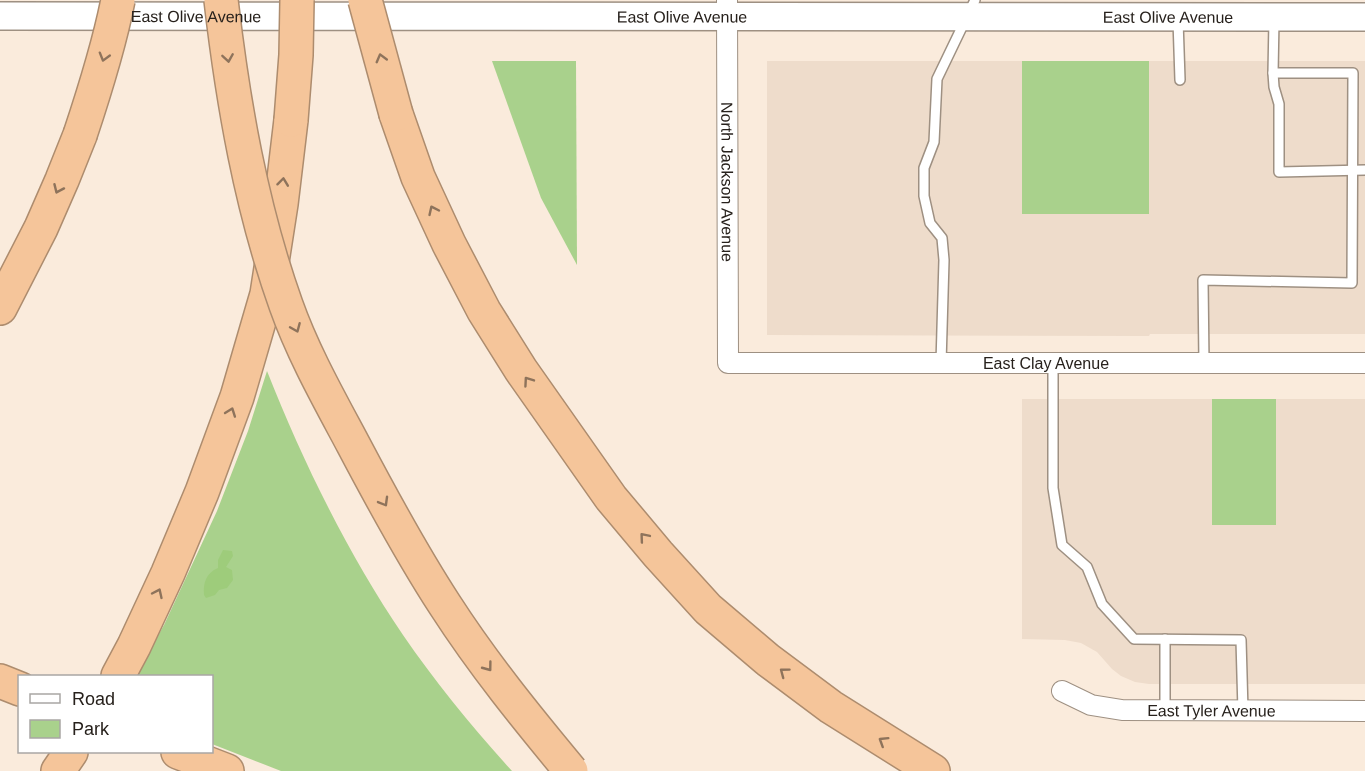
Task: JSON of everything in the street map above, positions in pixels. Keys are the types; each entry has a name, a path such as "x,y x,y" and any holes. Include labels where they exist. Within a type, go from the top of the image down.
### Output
{"highway":[{"path":"0,308 41,228 80,135 106,52 118,0"},
{"path":"220,0 227,55 252,187 278,281 308,357 377,490 445,606 517,706 572,771"},
{"path":"119,675 168,573 198,502 237,397 267,294 291,120 297,0"},
{"path":"365,0 396,114 418,177 449,244 484,311 520,370 611,498 708,609 768,660 831,707 933,771"},
{"path":"0,681 18,688"},
{"path":"58,771 70,753"},
{"path":"181,753 227,771"}],"main road":[{"name":"East Olive Avenue","path":"0,16 971,9 1178,17 1223,13 1274,17 1365,17"}],"street":[{"name":"North Jackson Avenue","path":"727,9 728,363"},
{"name":"East Clay Avenue","path":"728,363 1365,363"},
{"name":"East Tyler Avenue","path":"1062,691 1091,705 1122,711 1365,711"}],"lane":[{"path":"941,363 944,260 942,238 930,223 924,196 924,168 934,142 937,79 971,9"},
{"path":"1178,17 1180,80"},
{"path":"1274,17 1273,72 1279,104 1280,172 1365,170"},
{"path":"1204,363 1203,280 1352,283 1353,72 1273,72"},
{"path":"1053,363 1053,488 1062,545 1087,567 1102,604 1134,639 1241,640 1243,711"},
{"path":"1165,639 1166,711"}],"shaded area":[{"path":"767,61 1022,61 1023,214 1149,214 1149,61 1365,61 1365,334 767,335"},
{"path":"1022,399 1212,399 1213,525 1276,525 1276,399 1365,399 1365,684 1149,684 1135,682 1121,676 1097,652 1081,643 1065,640 1022,639"}],"green space":[{"path":"492,61 576,61 577,265 541,198"},
{"path":"1022,61 1149,61 1149,214 1022,214"},
{"path":"267,371 311,473 345,540 383,604 442,688 512,771 281,771 213,744 213,675 136,675 164,625 217,511 248,431"},
{"path":"1212,399 1276,399 1276,525 1212,525"},
{"path":"223,550 232,551 233,556 226,567 232,570 233,580 227,588 206,598 205,583 208,576 218,568 218,560"}]}
